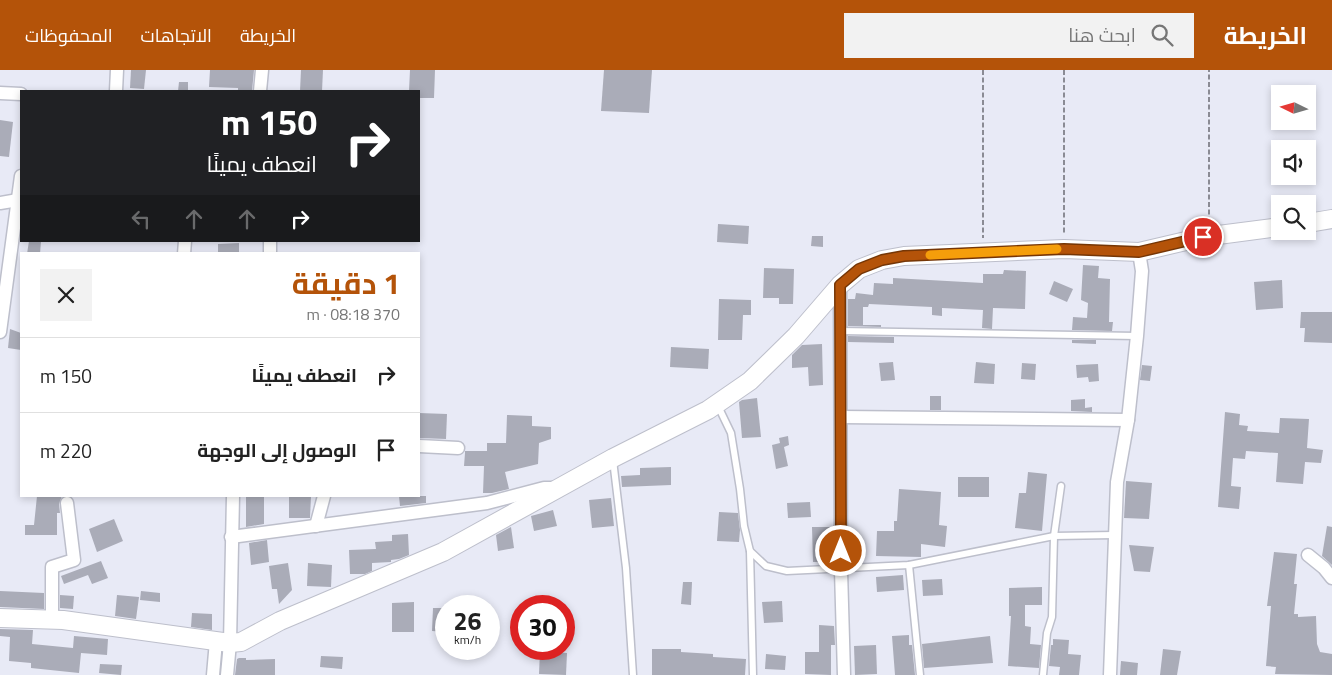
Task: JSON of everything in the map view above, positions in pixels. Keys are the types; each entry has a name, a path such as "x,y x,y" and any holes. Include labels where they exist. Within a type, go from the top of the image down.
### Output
{"street":[{"path":"116,90 117,70"},
{"path":"260,90 262,70"},
{"path":"0,93 20,94"},
{"path":"0,332 4,275 20,184"},
{"path":"0,203 18,200"},
{"path":"1316,222 1332,220"},
{"path":"0,618 52,619 223,642 241,642 280,621 444,552 612,458 708,410 750,381 796,336 840,285 859,269 882,260 904,256 1064,249 1139,252 1208,236 1271,228"},
{"path":"1110,675 1116,482 1128,420 1137,336 1142,271 1139,252"},
{"path":"840,285 842,417 841,570 844,675"},
{"path":"842,417 1128,420"},
{"path":"420,446 458,448"},
{"path":"231,537 487,503 544,488 558,488"},
{"path":"227,675 223,642 233,497"},
{"path":"316,526 324,497"},
{"path":"52,619 52,567 74,560 67,503"},
{"path":"1308,555 1324,568 1332,578"},
{"path":"213,675 223,642"}],"lane":[{"path":"841,332 1137,336"},
{"path":"717,404 731,432 744,526 750,551 753,675"},
{"path":"612,458 626,568 633,675"},
{"path":"1043,675 1047,633 1052,617 1054,536 1061,486"},
{"path":"750,551 766,566 787,572 841,570 908,565 1054,536 1114,535"},
{"path":"908,565 920,675"}],"path":[{"path":"983,70 983,253"},
{"path":"1064,70 1064,249"},
{"path":"1208,236 1209,70"}],"building":[{"path":"131,70 146,70 144,89 130,88"},
{"path":"210,70 254,70 252,90 209,87"},
{"path":"301,70 323,70 322,90 300,90"},
{"path":"410,70 435,70 434,98 420,98 420,90 409,90"},
{"path":"604,70 652,70 649,113 601,111"},
{"path":"179,82 188,82 188,90 178,90"},
{"path":"0,120 13,122 9,157 0,156"},
{"path":"718,224 749,226 748,244 717,242"},
{"path":"812,236 823,236 823,247 811,246"},
{"path":"29,242 41,242 40,252 27,252"},
{"path":"239,243 239,252 218,252 218,244"},
{"path":"1083,265 1099,266 1098,278 1110,279 1109,322 1113,322 1112,331 1072,330 1073,317 1087,318 1088,303 1081,300"},
{"path":"764,268 794,269 793,304 779,304 779,298 763,298"},
{"path":"1004,270 1026,271 1025,309 993,308 992,329 982,328 983,310 942,308 942,316 932,315 932,307 869,304 868,307 863,307 863,325 881,325 881,327 848,326 848,299 855,299 856,293 873,295 874,283 893,284 893,278 983,283 983,274 1003,274"},
{"path":"1282,280 1283,308 1256,310 1254,282"},
{"path":"1054,281 1073,289 1067,302 1049,294"},
{"path":"719,299 751,300 751,315 743,315 742,340 718,340"},
{"path":"1301,312 1332,312 1332,343 1304,342 1305,328 1300,328"},
{"path":"10,329 20,333 20,350 8,348"},
{"path":"848,336 894,337 894,343 848,342"},
{"path":"1072,340 1096,340 1096,344 1072,343"},
{"path":"822,344 823,385 809,386 808,367 792,368 792,355 802,345"},
{"path":"671,347 709,349 708,369 670,367"},
{"path":"893,362 895,380 881,381 879,363"},
{"path":"976,362 995,364 994,384 974,383"},
{"path":"1022,363 1036,364 1035,380 1021,379"},
{"path":"1098,364 1099,381 1089,382 1088,377 1077,378 1076,365"},
{"path":"1142,365 1152,366 1150,381 1140,380"},
{"path":"930,396 941,396 941,410 930,410"},
{"path":"757,398 761,437 742,438 739,402"},
{"path":"1085,399 1085,408 1092,407 1092,412 1071,411 1071,400"},
{"path":"1225,412 1240,414 1239,425 1248,426 1247,431 1279,433 1280,418 1309,419 1307,448 1323,450 1321,463 1305,462 1303,484 1276,482 1278,453 1246,451 1245,459 1233,458 1231,486 1241,487 1239,509 1218,507"},
{"path":"420,413 447,414 446,439 420,438"},
{"path":"507,415 532,416 532,426 551,427 551,439 539,443 538,464 505,472 509,489 483,493 484,466 464,466 465,451 487,451 487,443 506,443"},
{"path":"788,436 789,445 784,447 788,466 776,469 772,445 780,443 779,438"},
{"path":"671,467 671,485 622,487 621,476 640,475 640,468"},
{"path":"1028,472 1047,474 1042,531 1015,528 1019,493 1026,493"},
{"path":"958,477 989,477 989,497 958,497"},
{"path":"1126,481 1152,483 1149,519 1124,518"},
{"path":"899,489 941,492 939,525 947,526 945,547 921,544 921,557 876,556 877,531 894,531 894,521 897,521"},
{"path":"426,496 426,503 400,506 399,497"},
{"path":"37,497 62,497 59,504 60,513 57,513 57,535 25,535 25,525 34,525"},
{"path":"246,497 264,497 264,524 246,527"},
{"path":"289,497 311,497 310,518 289,518"},
{"path":"611,498 614,526 592,528 589,500"},
{"path":"810,502 811,517 788,518 787,503"},
{"path":"553,510 557,526 534,531 531,516"},
{"path":"719,512 738,513 739,542 717,541"},
{"path":"114,519 123,541 97,552 89,529"},
{"path":"1327,526 1332,527 1332,565 1322,556"},
{"path":"511,527 514,548 498,551 496,535"},
{"path":"812,527 833,527 833,562 813,562"},
{"path":"408,534 409,555 391,560 391,562 372,563 372,571 365,574 350,574 349,550 376,549 375,542 392,541 392,535"},
{"path":"267,540 269,562 251,565 249,543"},
{"path":"1129,545 1154,547 1150,572 1134,571"},
{"path":"1274,552 1297,554 1294,614 1298,614 1298,617 1316,616 1317,644 1320,652 1332,654 1332,675 1275,674 1276,667 1266,666 1271,606 1267,606"},
{"path":"101,561 108,578 92,584 88,575 64,584 61,576"},
{"path":"288,563 292,590 279,604 277,589 272,589 269,566"},
{"path":"308,563 332,565 331,587 307,586"},
{"path":"903,575 904,590 877,592 876,577"},
{"path":"942,579 943,595 923,596 922,580"},
{"path":"683,582 692,582 691,605 681,604"},
{"path":"1042,587 1042,605 1025,605 1025,626 1031,627 1030,644 1041,645 1039,668 1008,666 1011,616 1009,616 1009,588"},
{"path":"0,591 44,593 44,609 0,607"},
{"path":"141,591 160,593 160,602 140,600"},
{"path":"60,595 74,596 73,609 60,608"},
{"path":"117,595 139,597 136,619 115,616"},
{"path":"782,601 783,622 764,623 762,602"},
{"path":"414,602 414,632 392,632 392,603"},
{"path":"433,608 435,608 435,631 432,631"},
{"path":"192,613 212,614 212,630 191,627"},
{"path":"819,625 834,626 835,645 831,645 831,675 805,674 805,652 819,652"},
{"path":"0,629 33,630 32,644 73,648 74,636 108,639 107,655 81,653 79,673 31,668 31,663 9,661 10,637 0,636"},
{"path":"909,635 915,675 895,675 892,636"},
{"path":"990,636 993,663 924,668 922,644"},
{"path":"1053,639 1069,640 1068,654 1081,655 1079,675 1059,675 1060,667 1049,666"},
{"path":"876,645 877,674 855,675 854,646"},
{"path":"652,649 681,649 681,652 713,654 713,657 746,659 745,675 652,675"},
{"path":"1163,649 1181,651 1177,675 1160,675"},
{"path":"766,654 786,656 785,670 765,669"},
{"path":"321,656 343,657 342,669 320,667"},
{"path":"246,658 246,660 275,659 275,675 235,675 237,659"},
{"path":"540,660 567,660 566,675 539,674"},
{"path":"1121,661 1138,663 1137,675 1120,675"},
{"path":"100,664 122,665 121,675 99,673"}],"slow traffic":[{"path":"930,255 1057,249"}],"route":[{"path":"841,551 842,417 840,285 859,269 882,260 904,256 1064,249 1139,252 1203,237"}]}
